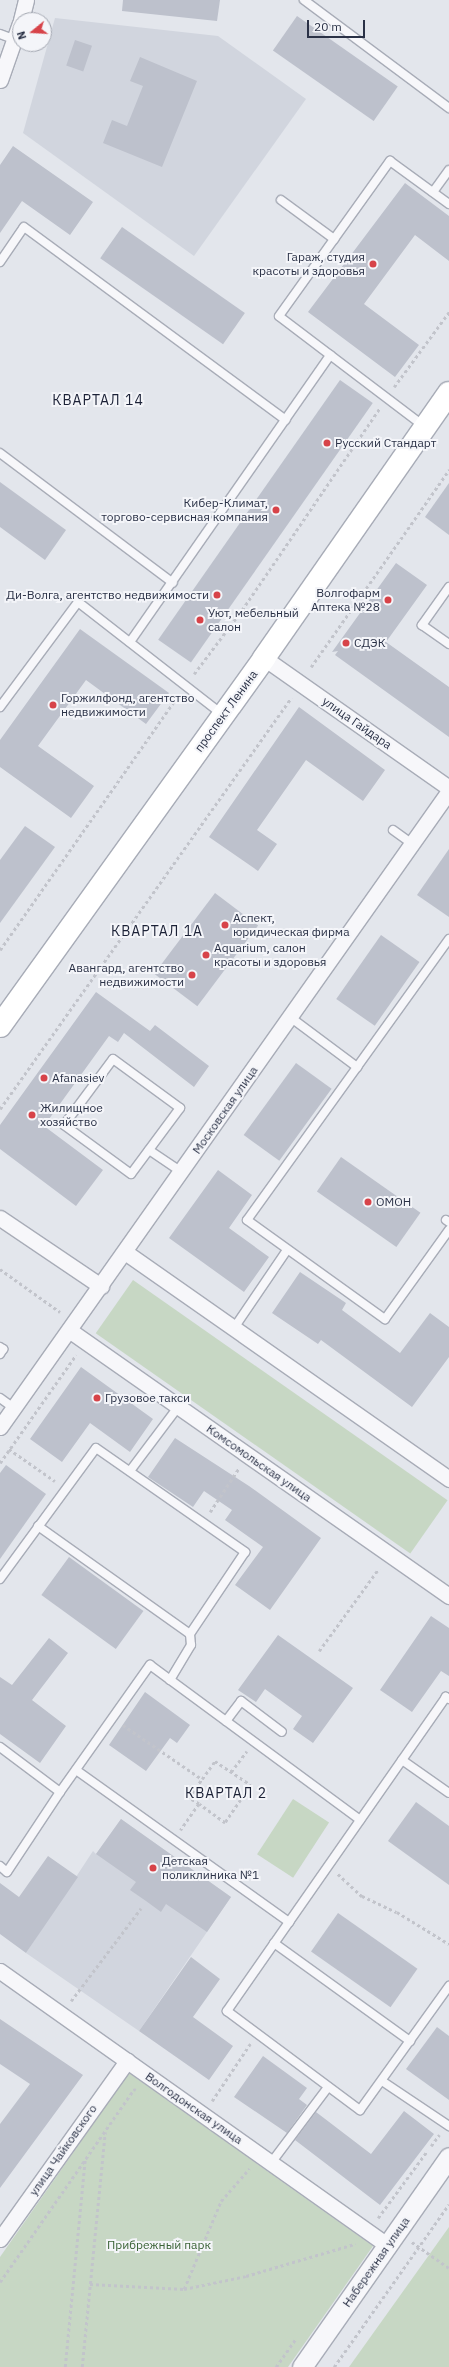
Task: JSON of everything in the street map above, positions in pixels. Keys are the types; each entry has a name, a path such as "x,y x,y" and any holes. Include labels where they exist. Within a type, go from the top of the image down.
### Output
{"main road":[{"name":"проспект Ленина","path":"1,1021 264,658 449,393"}],"street":[{"path":"23,12 26,0"},
{"path":"0,80 12,50"},
{"name":"улица Гайдара","path":"264,658 449,790"},
{"name":"Московская улица","path":"0,1427 182,1172 449,790"},
{"path":"0,1218 101,1286"},
{"path":"125,1252 449,1479"},
{"name":"Комсомольская улица","path":"69,1330 449,1596"},
{"name":"Волгодонская улица","path":"2,1976 127,2061 388,2246"},
{"name":"улица Чайковского","path":"0,2239 127,2061"},
{"name":"Набережная улица","path":"302,2367 449,2157"}],"lane":[{"path":"304,0 449,108"},
{"path":"0,34 12,38"},
{"path":"425,427 279,316 390,161 449,204"},
{"path":"433,192 449,170"},
{"path":"281,200 334,239"},
{"path":"0,262 24,227 286,420"},
{"path":"130,642 173,583 330,355"},
{"path":"0,453 173,583"},
{"path":"449,587 422,625 449,644"},
{"path":"0,707 78,602 223,715"},
{"path":"393,830 412,844"},
{"path":"449,939 247,1220 385,1320 449,1230"},
{"path":"290,1017 357,1067"},
{"path":"113,1059 180,1108 149,1150 131,1174 64,1125 113,1059"},
{"path":"149,1150 182,1172"},
{"path":"234,1328 287,1250"},
{"path":"0,1347 3,1350 0,1354"},
{"path":"0,1398 14,1408"},
{"path":"130,1471 178,1407"},
{"path":"0,1579 96,1448 245,1552 190,1634 191,1644 170,1680"},
{"path":"38,1526 190,1634"},
{"path":"0,1866 7,1872 60,1792 150,1665 360,1820"},
{"path":"449,1699 446,1697 227,2010 360,2110 449,1986"},
{"path":"226,1721 241,1701 282,1732"},
{"path":"0,1747 60,1792"},
{"path":"402,1760 449,1793"},
{"path":"76,1770 289,1922"},
{"path":"274,1943 410,2041"},
{"path":"382,2081 449,2126"},
{"path":"271,2163 328,2087"}],"path":[{"path":"0,950 185,686 242,610 387,398 449,312"},
{"path":"311,667 449,470"},
{"path":"0,1109 294,694"},
{"path":"0,1269 62,1314 58,1320"},
{"path":"0,1463 78,1352"},
{"path":"10,1449 65,1489"},
{"path":"234,1462 247,1471"},
{"path":"203,1522 240,1466"},
{"path":"319,1651 382,1564"},
{"path":"113,1718 202,1779"},
{"path":"231,1772 254,1741"},
{"path":"215,1761 251,1785 225,1823 189,1798 202,1779 215,1761"},
{"path":"175,1840 199,1804"},
{"path":"328,1866 362,1896 397,1912 449,1944"},
{"path":"71,2002 141,1908"},
{"path":"212,2101 257,2033"},
{"path":"0,2282 134,2089 140,2093"},
{"path":"82,2367 105,2131"},
{"path":"65,2367 85,2159"},
{"path":"242,2165 255,2174"},
{"path":"184,2289 221,2201 249,2169"},
{"path":"334,2367 449,2204"},
{"path":"349,2239 361,2247"},
{"path":"90,2284 184,2289 246,2276 355,2243"},
{"path":"419,2247 449,2268"}],"shaded area":[{"path":"55,18 218,36 306,99 194,256 23,133 46,52 52,52 52,29"},
{"path":"121,1819 231,1897 139,2031 26,1953 93,1851 96,1854"}],"green space":[{"path":"133,1280 448,1500 410,1553 96,1333"},
{"path":"293,1799 329,1822 293,1878 257,1854"},
{"name":"Прибрежный парк","path":"129,2073 373,2246 288,2367 0,2367 0,2257"},
{"path":"449,2227 449,2367 349,2367"}],"building":[{"path":"123,0 220,0 217,21 122,11"},
{"path":"297,16 398,87 374,121 273,50"},
{"path":"75,40 92,46 83,71 66,66"},
{"path":"140,57 197,81 162,167 103,143 112,120 127,126 143,86 130,81"},
{"path":"13,146 93,202 70,235 22,201 0,233 0,165"},
{"path":"405,183 449,216 449,261 415,235 364,304 419,345 395,377 308,312"},
{"path":"122,227 245,313 223,344 100,258"},
{"path":"340,380 373,403 191,663 158,640"},
{"path":"0,482 66,530 45,560 0,527"},
{"path":"449,483 449,535 425,517"},
{"path":"396,563 427,585 386,642 449,687 449,737 335,655 338,651 332,652"},
{"path":"80,629 169,693 146,724 86,680 38,746 94,786 71,818 0,767 0,740"},
{"path":"299,707 385,770 363,801 306,760 257,830 277,844 258,871 209,837"},
{"path":"25,826 55,847 0,923 0,860"},
{"path":"449,849 449,917 417,895"},
{"path":"215,893 258,925 197,1006 154,974"},
{"path":"381,935 420,962 375,1026 336,999"},
{"path":"96,992 150,1031 155,1025 209,1066 194,1087 124,1033 118,1042 109,1036 44,1126 103,1170 76,1206 0,1149 0,1125"},
{"path":"296,1063 332,1089 279,1161 244,1135"},
{"name":"ОМОН","path":"341,1157 420,1213 396,1247 317,1191"},
{"path":"218,1170 252,1195 229,1228 269,1257 244,1292 169,1238"},
{"path":"300,1272 346,1303 342,1310 400,1353 430,1313 449,1327 449,1357 412,1407 321,1340 318,1344 272,1313"},
{"path":"81,1367 153,1419 130,1452 90,1423 62,1462 30,1439"},
{"path":"175,1438 249,1486 321,1538 270,1610 235,1585 263,1547 225,1520 232,1510 204,1491 193,1507 148,1477"},
{"path":"6,1465 46,1494 0,1559 0,1473"},
{"path":"69,1557 143,1611 116,1649 41,1595"},
{"path":"431,1616 449,1628 449,1676 441,1671 412,1712 380,1690"},
{"path":"278,1635 353,1688 313,1743 293,1729 302,1716 265,1689 256,1702 238,1690"},
{"path":"49,1638 68,1653 32,1700 66,1726 40,1763 0,1734 0,1677 12,1685"},
{"path":"145,1692 190,1725 177,1743 170,1738 146,1771 109,1745"},
{"path":"416,1802 449,1826 449,1885 388,1841"},
{"name":"Детская поликлиника №1","path":"121,1819 231,1897 207,1932 166,1904 161,1912 130,1890 136,1882 96,1854"},
{"path":"48,1856 78,1877 26,1953 0,1934 0,1883 19,1897"},
{"path":"338,1913 417,1969 390,2007 311,1952"},
{"path":"191,1957 220,1979 193,2017 233,2046 209,2080 139,2031"},
{"path":"0,2019 83,2075 0,2188 0,2124 30,2084 0,2064"},
{"path":"437,2027 449,2036 449,2100 406,2069"},
{"path":"263,2056 307,2088 299,2099 307,2105 287,2133 234,2097"},
{"path":"404,2111 434,2134 380,2205 295,2140 316,2112 371,2154"}],"place":[{"name":"Гараж, студия красоты и здоровья","path":"373,264"},
{"name":"Русский Стандарт","path":"327,443"},
{"name":"Кибер-Климат, торгово-сервисная компания","path":"276,510"},
{"name":"Ди-Волга, агентство недвижимости","path":"217,595"},
{"name":"Волгофарм Аптека №28","path":"388,600"},
{"name":"Уют, мебельный салон","path":"200,620"},
{"name":"СДЭК","path":"346,643"},
{"name":"Горжилфонд, агентство недвижимости","path":"53,705"},
{"name":"Аспект, юридическая фирма","path":"225,925"},
{"name":"Aquarium, салон красоты и здоровья","path":"206,955"},
{"name":"Авангард, агентство недвижимости","path":"192,975"},
{"name":"Afanasiev","path":"44,1078"},
{"name":"Жилищное хозяйство","path":"32,1115"},
{"name":"ОМОН","path":"368,1202"},
{"name":"Грузовое такси","path":"97,1398"},
{"name":"Детская поликлиника №1","path":"153,1868"}],"district":[{"name":"КВАРТАЛ 14","path":"98,400"},
{"name":"КВАРТАЛ 1А","path":"157,931"},
{"name":"КВАРТАЛ 2","path":"226,1793"}]}
